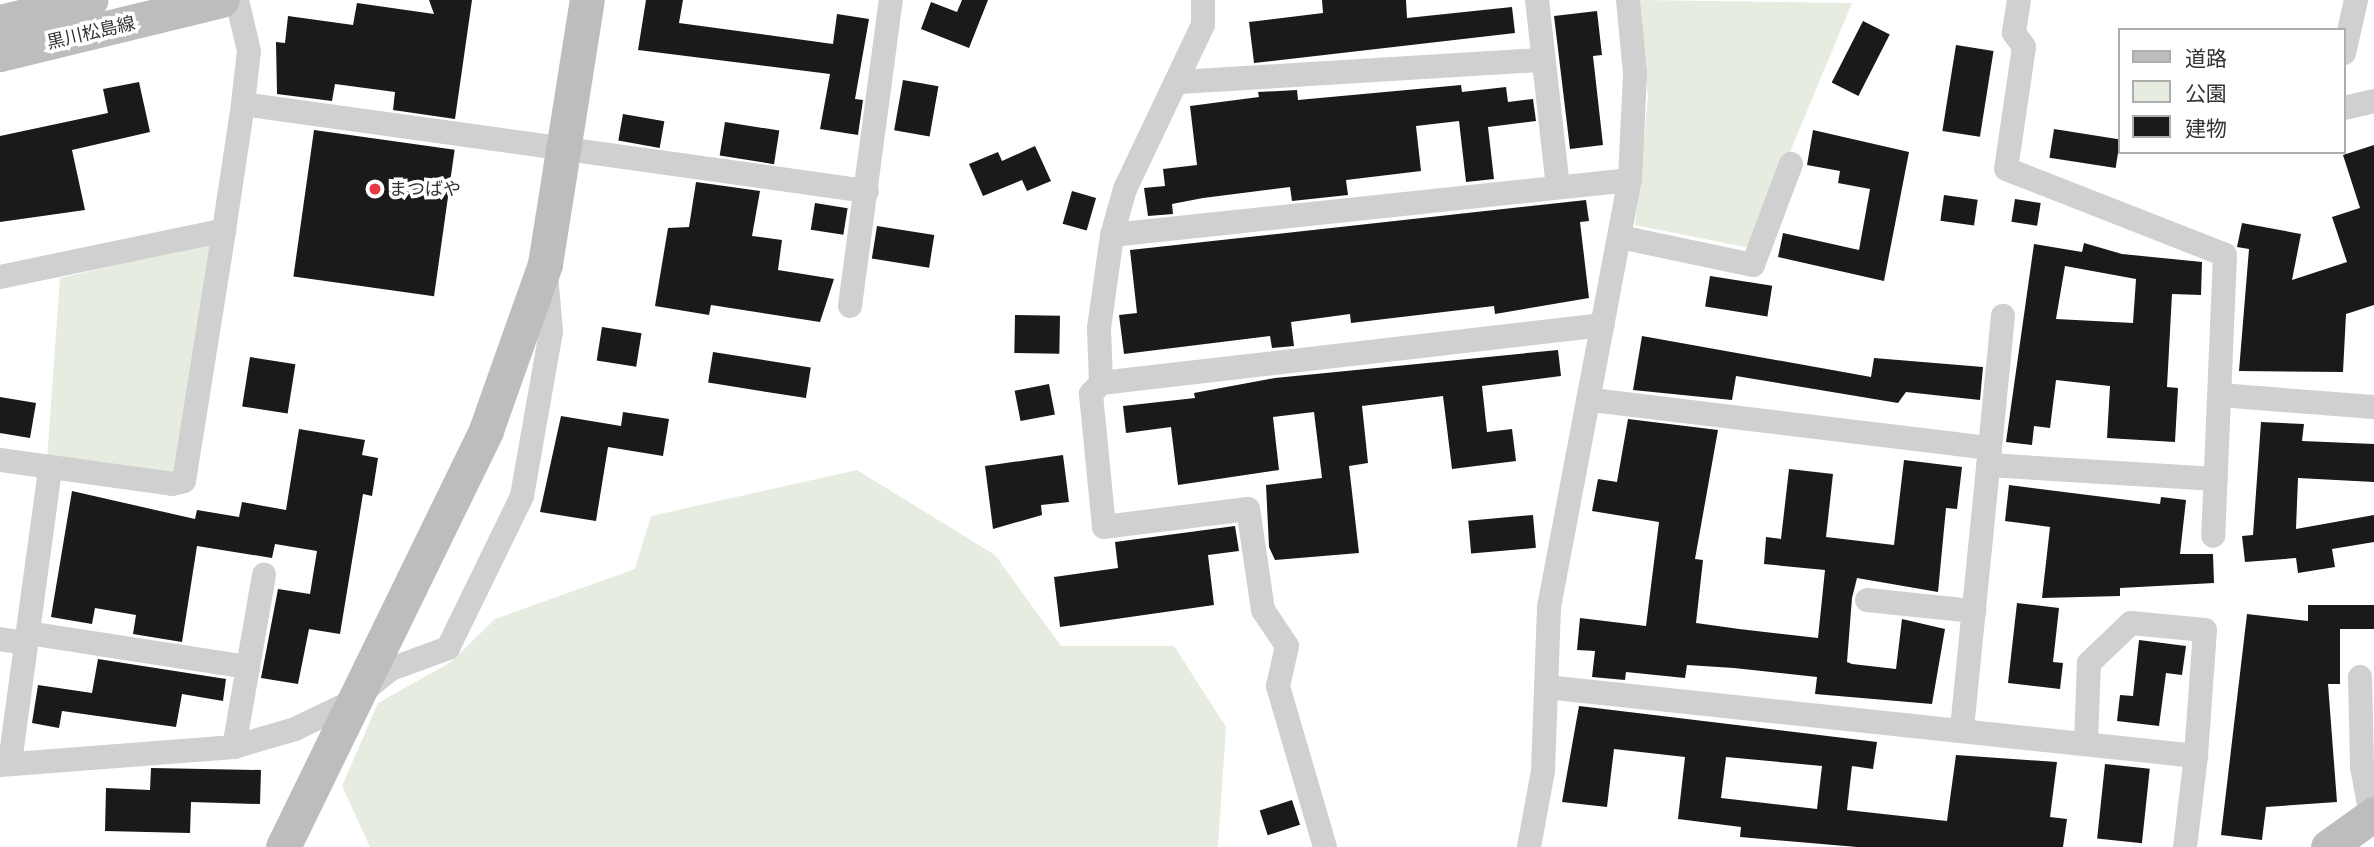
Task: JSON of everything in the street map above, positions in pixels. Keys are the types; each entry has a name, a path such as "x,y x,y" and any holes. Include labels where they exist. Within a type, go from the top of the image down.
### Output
{"street":[{"name":"黒川松島線","path":"0,22 90,0"},
{"name":"黒川松島線","path":"0,54 222,0"},
{"path":"0,460 50,469 184,481 249,51 237,0"},
{"path":"283,847 349,703 486,430 545,264 566,152 587,0"},
{"path":"850,306 891,0"},
{"path":"1101,383 1099,328 1112,235 1125,189 1180,82 1203,24 1203,0"},
{"path":"1536,0 1558,187"},
{"path":"1529,847 1543,771 1549,607 1592,400 1630,180 1635,73 1628,0"},
{"path":"2019,0 2014,33 2025,47 2006,169 2225,255 2213,536"},
{"path":"2346,44 2356,0"},
{"path":"1180,82 1543,60"},
{"path":"2346,108 2374,101"},
{"path":"243,104 566,152 867,191"},
{"path":"1620,236 1753,265 1791,164"},
{"path":"1112,235 1630,180"},
{"path":"0,277 224,230"},
{"path":"50,469 27,638 5,764 234,747 295,729 349,703 391,669 448,648 522,496 551,332 545,264"},
{"path":"1962,729 2003,316"},
{"path":"1325,847 1278,686 1287,646 1263,610 1248,509 1104,527 1091,394 1101,383 1603,325"},
{"path":"2220,396 2374,407"},
{"path":"1592,400 1989,456 2216,479"},
{"path":"234,747 264,575"},
{"path":"1867,600 1974,611"},
{"path":"2086,743 2089,663 2131,623 2205,630 2196,756 2185,847"},
{"path":"0,639 27,638 248,667"},
{"path":"2328,847 2373,815 2362,767 2360,677"},
{"path":"1546,687 1962,729 2196,756"}],"green space":[{"path":"1639,0 1852,3 1750,248 1635,225 1648,98"},
{"path":"211,243 175,475 47,460 60,278"},
{"path":"857,470 995,555 1061,646 1174,646 1226,727 1218,847 370,847 342,786 378,703 451,662 495,619 635,569 651,516"}],"building":[{"path":"429,0 472,0 455,119 393,110 395,92 335,84 332,101 277,94 276,42 285,43 288,16 353,25 357,3 434,14"},
{"path":"646,0 683,0 679,23 833,44 837,14 869,19 855,99 863,100 858,135 820,129 830,74 638,50"},
{"path":"962,0 988,0 969,48 921,29 931,2 957,12"},
{"path":"1322,0 1406,0 1407,18 1512,7 1515,33 1254,63 1249,22 1323,13"},
{"path":"1597,11 1602,55 1593,56 1603,145 1570,149 1554,16"},
{"path":"1863,21 1890,35 1858,96 1832,82"},
{"path":"1956,45 1994,51 1980,137 1942,131"},
{"path":"903,80 938,86 930,136 894,130"},
{"path":"139,82 150,132 72,150 85,210 0,222 0,136 108,113 103,89"},
{"path":"1461,85 1462,92 1506,87 1508,102 1533,99 1536,121 1488,127 1494,179 1466,182 1459,121 1416,126 1421,171 1346,180 1348,195 1292,201 1290,187 1172,204 1173,214 1148,216 1144,188 1165,186 1163,169 1197,165 1190,106 1259,97 1258,92 1297,90 1298,100"},
{"path":"623,114 664,121 660,148 618,141"},
{"path":"725,122 779,131 774,164 720,156"},
{"path":"2054,129 2118,139 2116,168 2049,158"},
{"path":"314,130 455,150 434,296 293,277"},
{"path":"1813,130 1909,152 1884,281 1778,257 1783,233 1859,250 1870,189 1838,183 1840,171 1807,165"},
{"path":"2374,145 2374,305 2346,314 2343,372 2239,371 2249,249 2237,247 2242,223 2301,234 2292,280 2347,262 2332,217 2360,208 2343,155"},
{"path":"1035,146 1051,181 1027,191 1022,180 983,196 969,164 998,152 1002,161"},
{"path":"696,182 760,191 752,236 782,240 778,270 834,279 820,322 711,305 709,315 655,306 668,228 689,227"},
{"path":"1072,191 1096,198 1087,231 1063,224"},
{"path":"1944,195 1978,200 1974,225 1940,221"},
{"path":"2015,199 2041,203 2037,226 2011,222"},
{"path":"1586,200 1589,221 1580,222 1589,298 1495,314 1494,306 1351,323 1350,314 1291,322 1294,346 1272,348 1270,336 1124,354 1119,315 1137,313 1130,250"},
{"path":"815,203 848,208 843,235 811,230"},
{"path":"877,226 934,235 929,268 872,259"},
{"path":"2084,243 2122,254 2202,262 2201,295 2172,294 2167,387 2178,388 2175,442 2107,438 2110,386 2056,380 2050,428 2034,426 2032,445 2006,442 2034,244 2082,252","holes":["2065,266 2136,279 2133,323 2056,319"]},
{"path":"1710,276 1772,286 1767,316 1705,307"},
{"path":"1015,315 1060,316 1059,354 1014,353"},
{"path":"602,327 642,333 636,367 597,361"},
{"path":"1642,336 1871,377 1874,358 1983,367 1980,400 1906,392 1898,403 1736,376 1732,400 1633,390"},
{"path":"1558,350 1561,376 1482,386 1487,432 1512,429 1516,461 1452,469 1443,396 1362,406 1368,463 1349,466 1359,553 1275,560 1269,547 1266,485 1322,478 1314,412 1273,417 1279,470 1178,485 1171,427 1126,433 1123,406 1195,398 1194,393 1275,378"},
{"path":"713,352 811,367 806,398 708,383"},
{"path":"250,357 295,364 288,414 242,406"},
{"path":"1049,384 1055,414 1021,421 1015,391"},
{"path":"0,397 36,403 30,438 0,433"},
{"path":"623,412 669,419 663,456 608,447 596,521 540,512 561,416 621,426"},
{"path":"1628,419 1718,430 1695,559 1703,560 1696,623 1818,638 1825,570 1764,564 1766,537 1781,539 1789,469 1833,474 1826,537 1894,545 1904,460 1962,467 1957,509 1946,508 1938,592 1857,578 1852,598 1847,662 1852,664 1896,669 1902,619 1945,629 1932,704 1815,694 1817,677 1734,668 1687,665 1685,678 1626,672 1625,680 1592,677 1595,651 1577,650 1580,618 1646,626 1659,522 1592,511 1598,479 1617,482"},
{"path":"2261,422 2304,424 2302,441 2374,444 2374,482 2298,478 2296,529 2374,515 2374,542 2332,549 2335,567 2298,573 2296,558 2245,562 2242,536 2253,535"},
{"path":"299,429 365,440 362,455 378,458 372,496 363,494 340,634 309,629 298,684 261,678 278,589 310,594 317,551 275,544 272,558 197,546 182,642 133,634 136,615 95,608 92,624 51,617 72,491 195,519 197,510 239,517 242,502 286,510"},
{"path":"1063,455 1069,502 1041,505 1042,515 993,529 985,466"},
{"path":"2009,485 2160,504 2161,497 2186,500 2180,554 2213,554 2214,583 2120,588 2120,596 2042,598 2050,527 2005,521"},
{"path":"1533,515 1536,548 1471,554 1468,521"},
{"path":"1235,526 1239,551 1208,555 1214,605 1060,627 1054,577 1118,568 1115,542"},
{"path":"2017,603 2059,608 2053,662 2063,663 2060,689 2008,683"},
{"path":"2308,605 2374,605 2374,629 2340,629 2340,684 2328,684 2337,802 2266,807 2262,840 2221,835 2247,614 2308,621"},
{"path":"2139,640 2186,646 2182,675 2166,673 2159,726 2117,721 2120,695 2133,696"},
{"path":"98,659 226,679 223,701 182,694 176,727 62,711 59,728 32,723 38,685 92,693"},
{"path":"1579,706 1877,742 1873,769 1852,766 1847,810 1947,821 1956,755 2057,762 2050,817 2067,819 2063,847 1857,847 1740,837 1741,827 1678,819 1685,757 1614,749 1607,807 1562,802","holes":["1726,757 1822,766 1817,809 1721,798"]},
{"path":"2105,764 2150,769 2142,843 2097,839"},
{"path":"151,768 261,770 260,804 191,802 190,833 105,831 106,788 150,790"},
{"path":"1292,800 1300,825 1268,835 1260,811"}],"place":[{"name":"まつばや","path":"375,189"}]}
